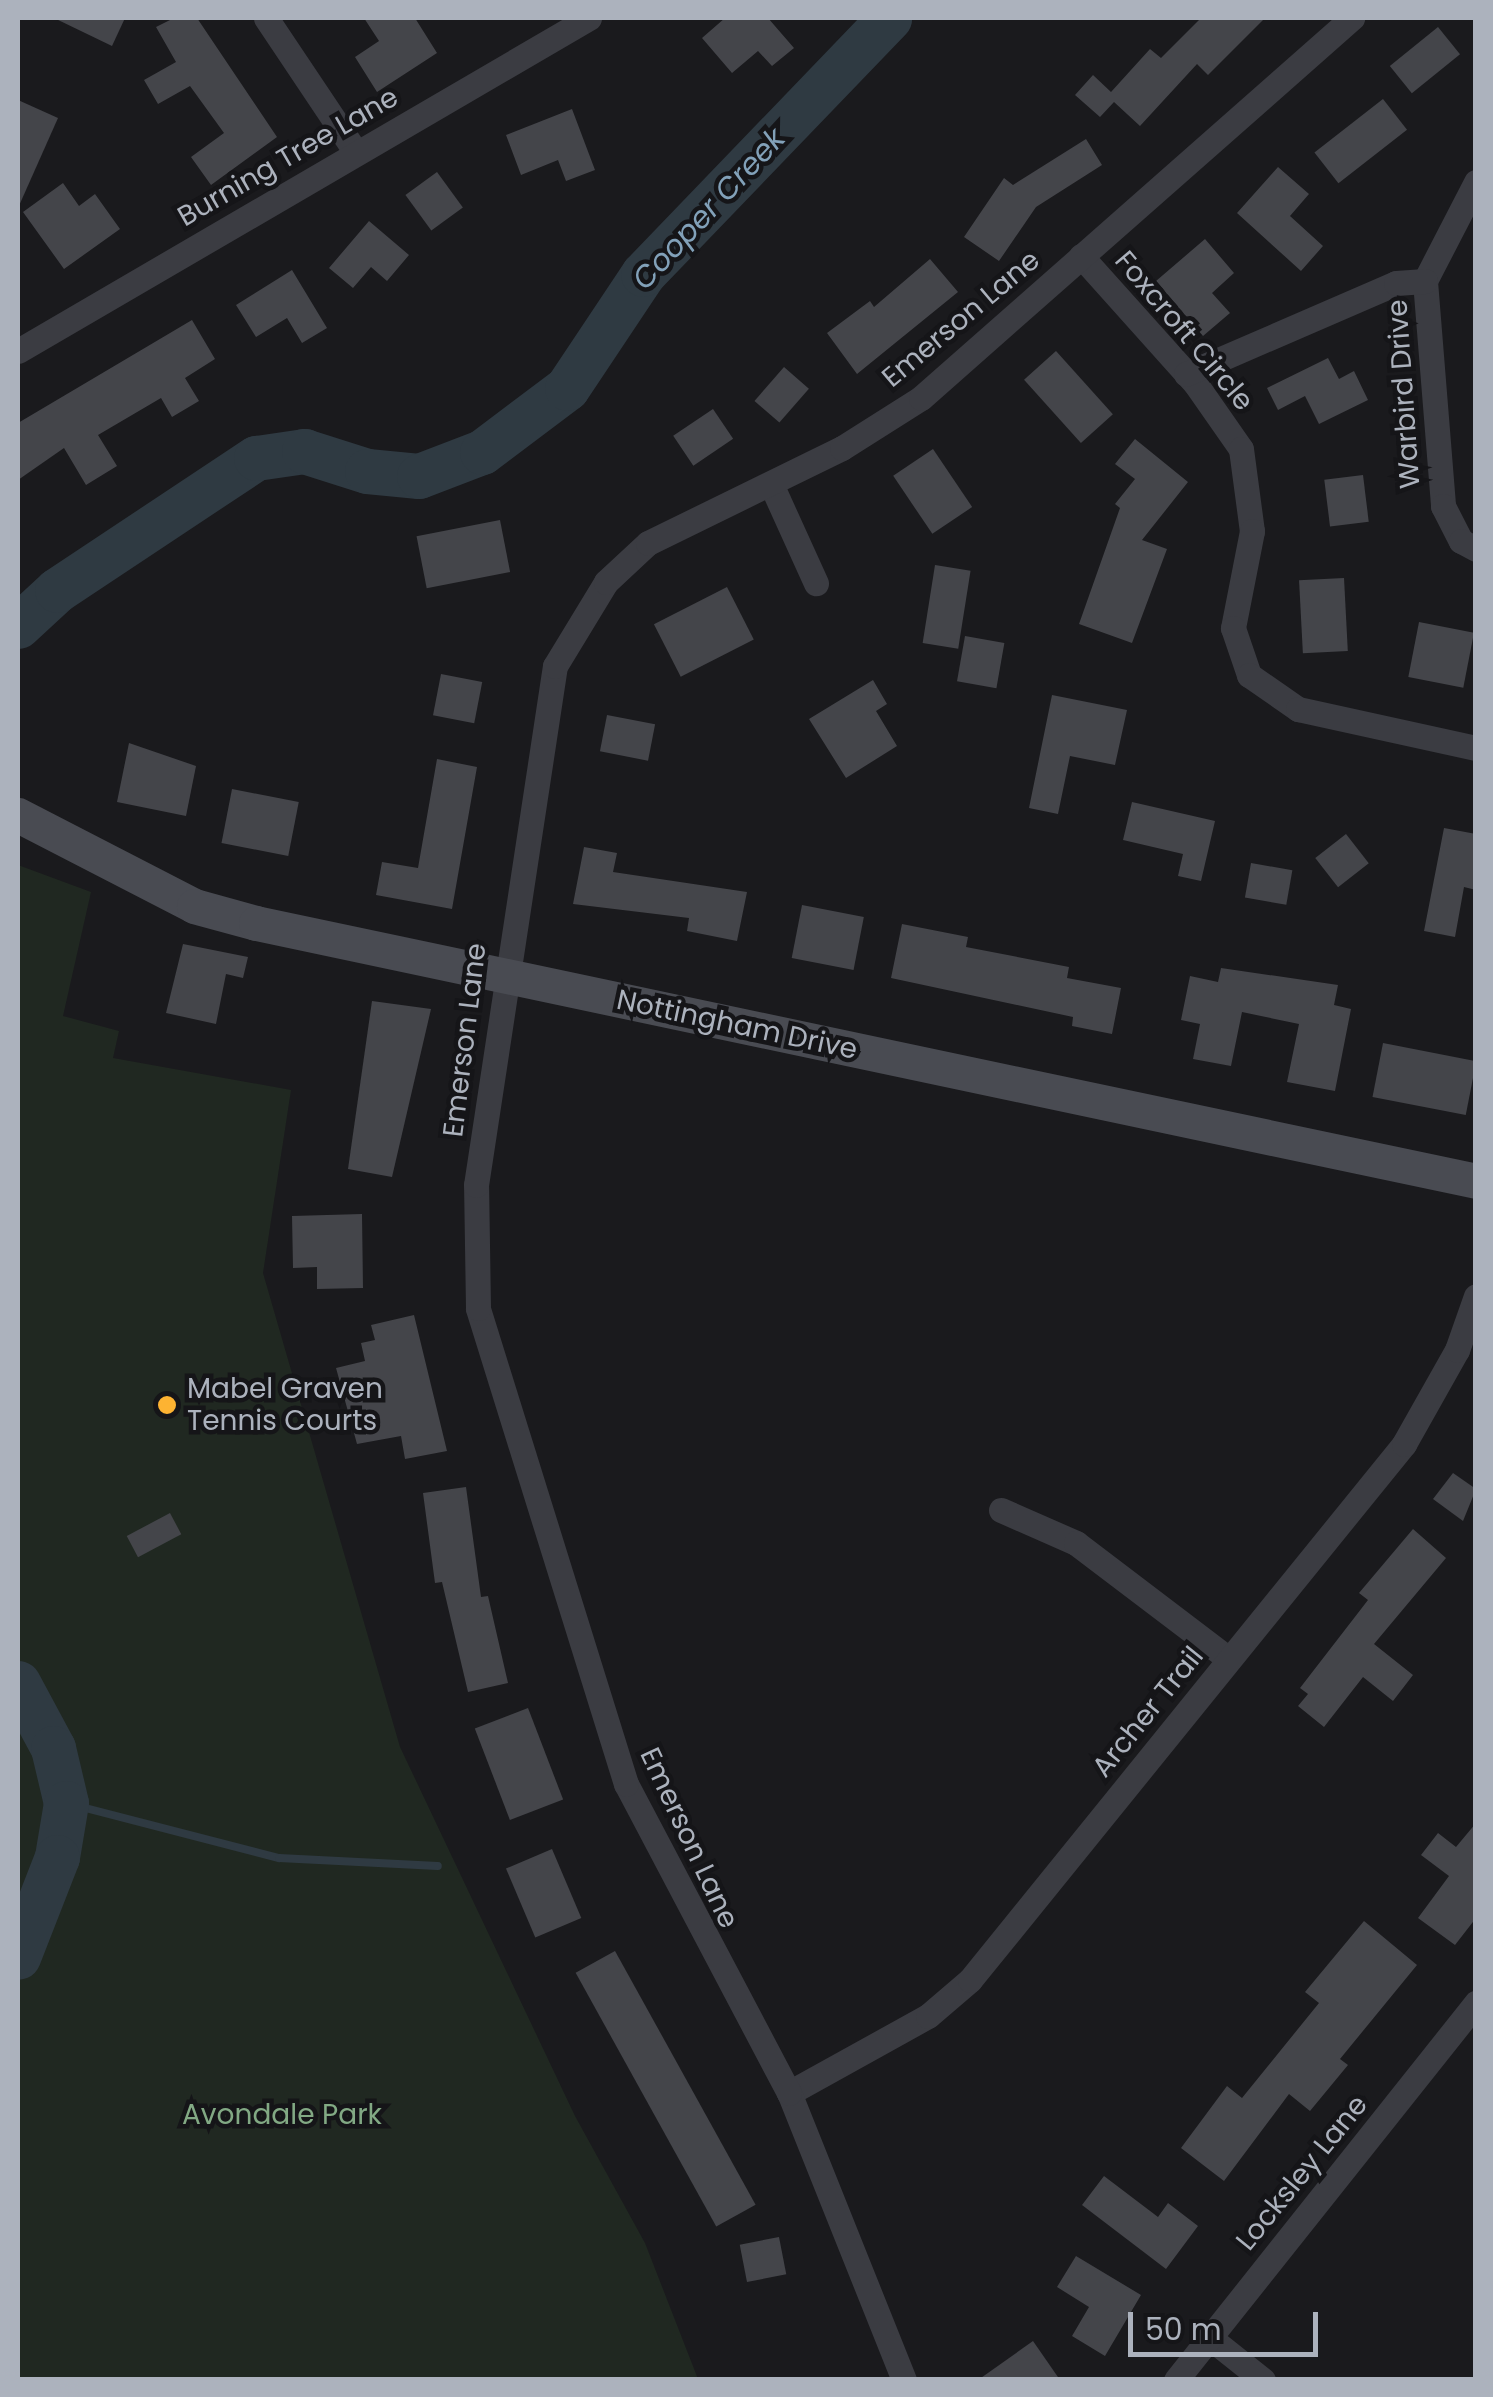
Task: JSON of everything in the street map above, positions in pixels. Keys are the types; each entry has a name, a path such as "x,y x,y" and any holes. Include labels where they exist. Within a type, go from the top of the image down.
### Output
{"street":[{"path":"266,18 355,151"},
{"name":"Burning Tree Lane","path":"18,348 590,18"},
{"name":"Emerson Lane","path":"904,2380 789,2093 626,1784 478,1308 476,1184 504,976 564,642 606,582 648,543 771,484 921,398 1352,18"},
{"name":"Warbird Drive","path":"1476,182 1426,282 1443,506 1461,541 1476,549"},
{"name":"Foxcroft Circle","path":"1081,256 1226,421 1248,480 1252,531 1233,628 1249,674 1298,710 1476,748"},
{"name":"Warbird Drive","path":"1186,374 1396,282 1426,282"},
{"path":"771,484 816,583"},
{"name":"Nottingham Drive","path":"18,816 194,906 504,976 1476,1181"},
{"name":"Archer Trail","path":"789,2093 928,2016 970,1980 1404,1444 1457,1350 1476,1296"},
{"path":"1001,1510 1076,1543 1229,1659"},
{"name":"Locksley Lane","path":"1176,2380 1467,2032 1476,2004"},
{"path":"1209,2337 1263,2380"}],"green space":[{"name":"Avondale Park","path":"18,865 91,892 63,1016 119,1031 113,1058 291,1090 263,1273 400,1747 575,2116 645,2243 698,2379 18,2379"}],"building":[{"path":"54,18 125,18 112,46"},
{"path":"174,18 197,18 277,137 211,185 191,157 224,133 190,86 158,104 144,80 176,62 156,27"},
{"path":"364,18 415,18 437,53 377,92 355,57 379,41"},
{"path":"725,18 768,18 794,48 772,66 758,51 732,73 702,38"},
{"path":"1201,18 1265,18 1208,75 1197,64 1140,126 1114,102 1100,117 1075,95 1093,75 1111,92 1150,49 1161,58"},
{"path":"1438,27 1460,54 1412,93 1390,66"},
{"path":"1383,99 1407,130 1338,183 1314,153"},
{"path":"18,100 58,118 18,208"},
{"path":"572,109 595,170 566,181 558,160 521,175 506,135"},
{"path":"1086,139 1102,165 1036,207 999,261 964,237 1004,178 1013,185"},
{"path":"1278,167 1309,194 1290,216 1323,246 1301,271 1237,213"},
{"path":"437,172 463,208 431,231 405,195"},
{"path":"63,183 79,206 95,194 120,229 64,269 23,212"},
{"path":"369,221 409,255 387,281 371,267 353,288 329,268"},
{"path":"1205,239 1234,273 1212,293 1230,313 1203,336 1156,281"},
{"path":"930,259 958,292 857,374 827,333 870,301 874,307"},
{"path":"292,270 327,328 302,343 287,318 256,337 236,305"},
{"path":"192,320 215,359 185,378 199,401 172,417 161,398 98,435 117,466 86,485 64,448 18,480 18,423"},
{"path":"1056,351 1113,414 1081,443 1024,380"},
{"path":"1328,358 1339,379 1354,371 1368,400 1319,424 1305,396 1278,410 1267,388"},
{"path":"784,367 809,389 779,423 754,401"},
{"path":"713,409 733,439 693,466 673,436"},
{"path":"1135,439 1188,482 1142,540 1167,549 1132,643 1079,624 1120,508 1115,504 1135,479 1115,464"},
{"path":"933,449 972,507 932,534 893,476"},
{"path":"1363,475 1369,522 1330,526 1324,480"},
{"path":"500,520 510,572 427,588 417,536"},
{"path":"935,565 971,571 958,649 923,643"},
{"path":"1344,578 1348,651 1303,653 1299,580"},
{"path":"727,587 754,640 681,677 654,624"},
{"path":"1419,622 1474,633 1463,688 1408,677"},
{"path":"965,636 1004,643 996,688 957,681"},
{"path":"441,674 482,682 474,723 433,715"},
{"path":"873,680 887,704 876,711 897,746 846,778 809,719"},
{"path":"1052,695 1127,710 1115,765 1070,756 1058,814 1029,808"},
{"path":"607,715 655,724 648,761 600,751"},
{"path":"129,743 196,766 186,816 117,802"},
{"path":"437,759 477,767 452,909 376,895 382,862 418,868"},
{"path":"232,789 299,802 288,856 222,843"},
{"path":"1132,802 1215,821 1201,881 1178,876 1183,854 1123,840"},
{"path":"1444,828 1476,834 1476,890 1464,887 1455,937 1424,931"},
{"path":"1346,834 1369,863 1338,887 1315,858"},
{"path":"584,847 617,853 613,872 747,892 737,941 687,931 689,918 573,904"},
{"path":"1251,863 1292,870 1286,905 1245,897"},
{"path":"802,905 864,917 854,970 792,958"},
{"path":"902,924 968,937 966,947 1069,967 1067,978 1121,988 1112,1034 1072,1026 1073,1017 891,978"},
{"path":"183,944 248,957 243,978 226,974 216,1024 166,1013"},
{"path":"1221,968 1338,985 1334,1005 1351,1009 1335,1091 1287,1082 1299,1024 1242,1012 1231,1066 1193,1059 1200,1024 1181,1020 1190,976 1218,982"},
{"path":"372,1001 431,1009 392,1177 348,1169"},
{"path":"1383,1043 1476,1061 1466,1115 1373,1097"},
{"path":"362,1214 363,1288 317,1289 317,1267 293,1268 292,1216"},
{"path":"414,1315 447,1451 405,1459 401,1436 357,1444 336,1368 365,1361 361,1343 375,1340 371,1325"},
{"path":"1453,1473 1476,1489 1463,1521 1433,1499"},
{"path":"466,1487 481,1597 488,1596 508,1683 468,1692 442,1582 435,1583 423,1493"},
{"path":"170,1513 181,1534 138,1557 127,1536"},
{"path":"1413,1529 1446,1558 1374,1644 1413,1675 1393,1701 1363,1677 1324,1727 1298,1706 1308,1694 1300,1688 1368,1600 1359,1593"},
{"path":"528,1708 563,1799 510,1820 475,1728"},
{"path":"1476,1823 1476,1918 1455,1945 1418,1918 1449,1876 1421,1855 1438,1833 1456,1847"},
{"path":"552,1849 581,1918 535,1938 506,1869"},
{"path":"1364,1921 1417,1965 1340,2059 1348,2065 1310,2111 1289,2094 1224,2181 1181,2148 1227,2086 1242,2098 1319,2003 1305,1992"},
{"path":"615,1951 756,2205 716,2226 576,1973"},
{"path":"1104,2176 1158,2217 1168,2203 1198,2226 1166,2269 1082,2205"},
{"path":"779,2237 786,2274 747,2282 740,2245"},
{"path":"1076,2256 1141,2295 1105,2356 1072,2336 1089,2307 1057,2287"},
{"path":"1033,2341 1060,2380 978,2380"}],"waterway":[{"name":"Cooper Creek","path":"18,626 57,590 256,458 304,451 367,471 419,476 482,452 567,388 643,274 889,18"},
{"name":"Cooper Creek","path":"18,1683 53,1748 66,1803 57,1857 18,1957"},
{"path":"66,1803 279,1858 438,1866"}],"place":[{"name":"Mabel Graven Tennis Courts","path":"167,1405"}]}
